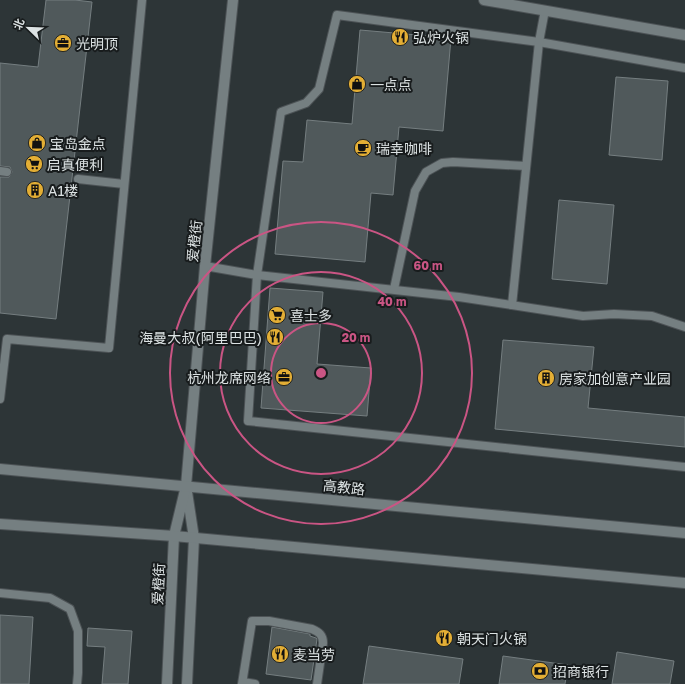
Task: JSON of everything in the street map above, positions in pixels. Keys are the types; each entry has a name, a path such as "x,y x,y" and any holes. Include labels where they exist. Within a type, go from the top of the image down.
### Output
{"main road":[{"name":"爱橙街","path":"167,684 174,536 186,486 206,266 233,0"},
{"path":"484,0 685,35"},
{"name":"高教路","path":"0,469 685,533"},
{"name":"爱橙街","path":"186,486 194,538 187,684"},
{"path":"0,524 174,536 685,583"}],"lane":[{"path":"0,399 7,339 108,348 142,0"},
{"path":"512,305 539,42 545,10"},
{"path":"685,68 539,42 338,15 319,89 306,103 281,112 257,275 248,421 685,467"},
{"path":"394,290 415,190 426,172 442,163 453,162 526,166"},
{"path":"78,179 124,184"},
{"path":"206,266 257,275 460,297 583,316 614,314 652,316 685,327"},
{"path":"0,593 50,598 70,609 78,632 77,684"},
{"path":"255,684 243,683 252,621 269,621 312,629 319,632 323,637 323,643 317,684"}],"building":[{"name":"A1楼","path":"46,0 75,0 92,2 56,319 0,313 0,177 9,177 12,172 10,167 0,166 0,63 38,67"},
{"path":"360,30 451,38 443,131 399,127 393,195 371,193 365,262 275,254 283,161 303,162 307,120 352,124"},
{"path":"616,77 668,81 662,160 609,155"},
{"path":"559,200 614,205 607,284 552,279"},
{"path":"270,288 323,292 317,364 371,368 367,416 261,408"},
{"name":"房家加创意产业园","path":"503,340 594,347 588,408 685,417 685,447 495,429"},
{"path":"0,615 33,617 29,684 0,684"},
{"name":"麦当劳","path":"272,627 310,634 310,636 317,639 311,680 266,674"},
{"path":"88,628 132,631 128,684 102,684 105,647 87,646"},
{"path":"369,646 463,659 459,684 363,684"},
{"path":"617,652 674,661 670,684 612,684"},
{"path":"503,656 568,665 565,684 499,684"}],"place":[{"name":"弘炉火锅","path":"400,37"},
{"name":"光明顶","path":"63,43"},
{"name":"一点点","path":"357,84"},
{"name":"宝岛金点","path":"37,143"},
{"name":"瑞幸咖啡","path":"363,148"},
{"name":"启真便利","path":"34,164"},
{"name":"A1楼","path":"35,190"},
{"name":"喜士多","path":"277,315"},
{"name":"海曼大叔(阿里巴巴)","path":"275,337"},
{"name":"杭州龙席网络","path":"284,377"},
{"name":"房家加创意产业园","path":"546,378"},
{"name":"朝天门火锅","path":"444,638"},
{"name":"麦当劳","path":"280,654"},
{"name":"招商银行","path":"540,671"}]}
